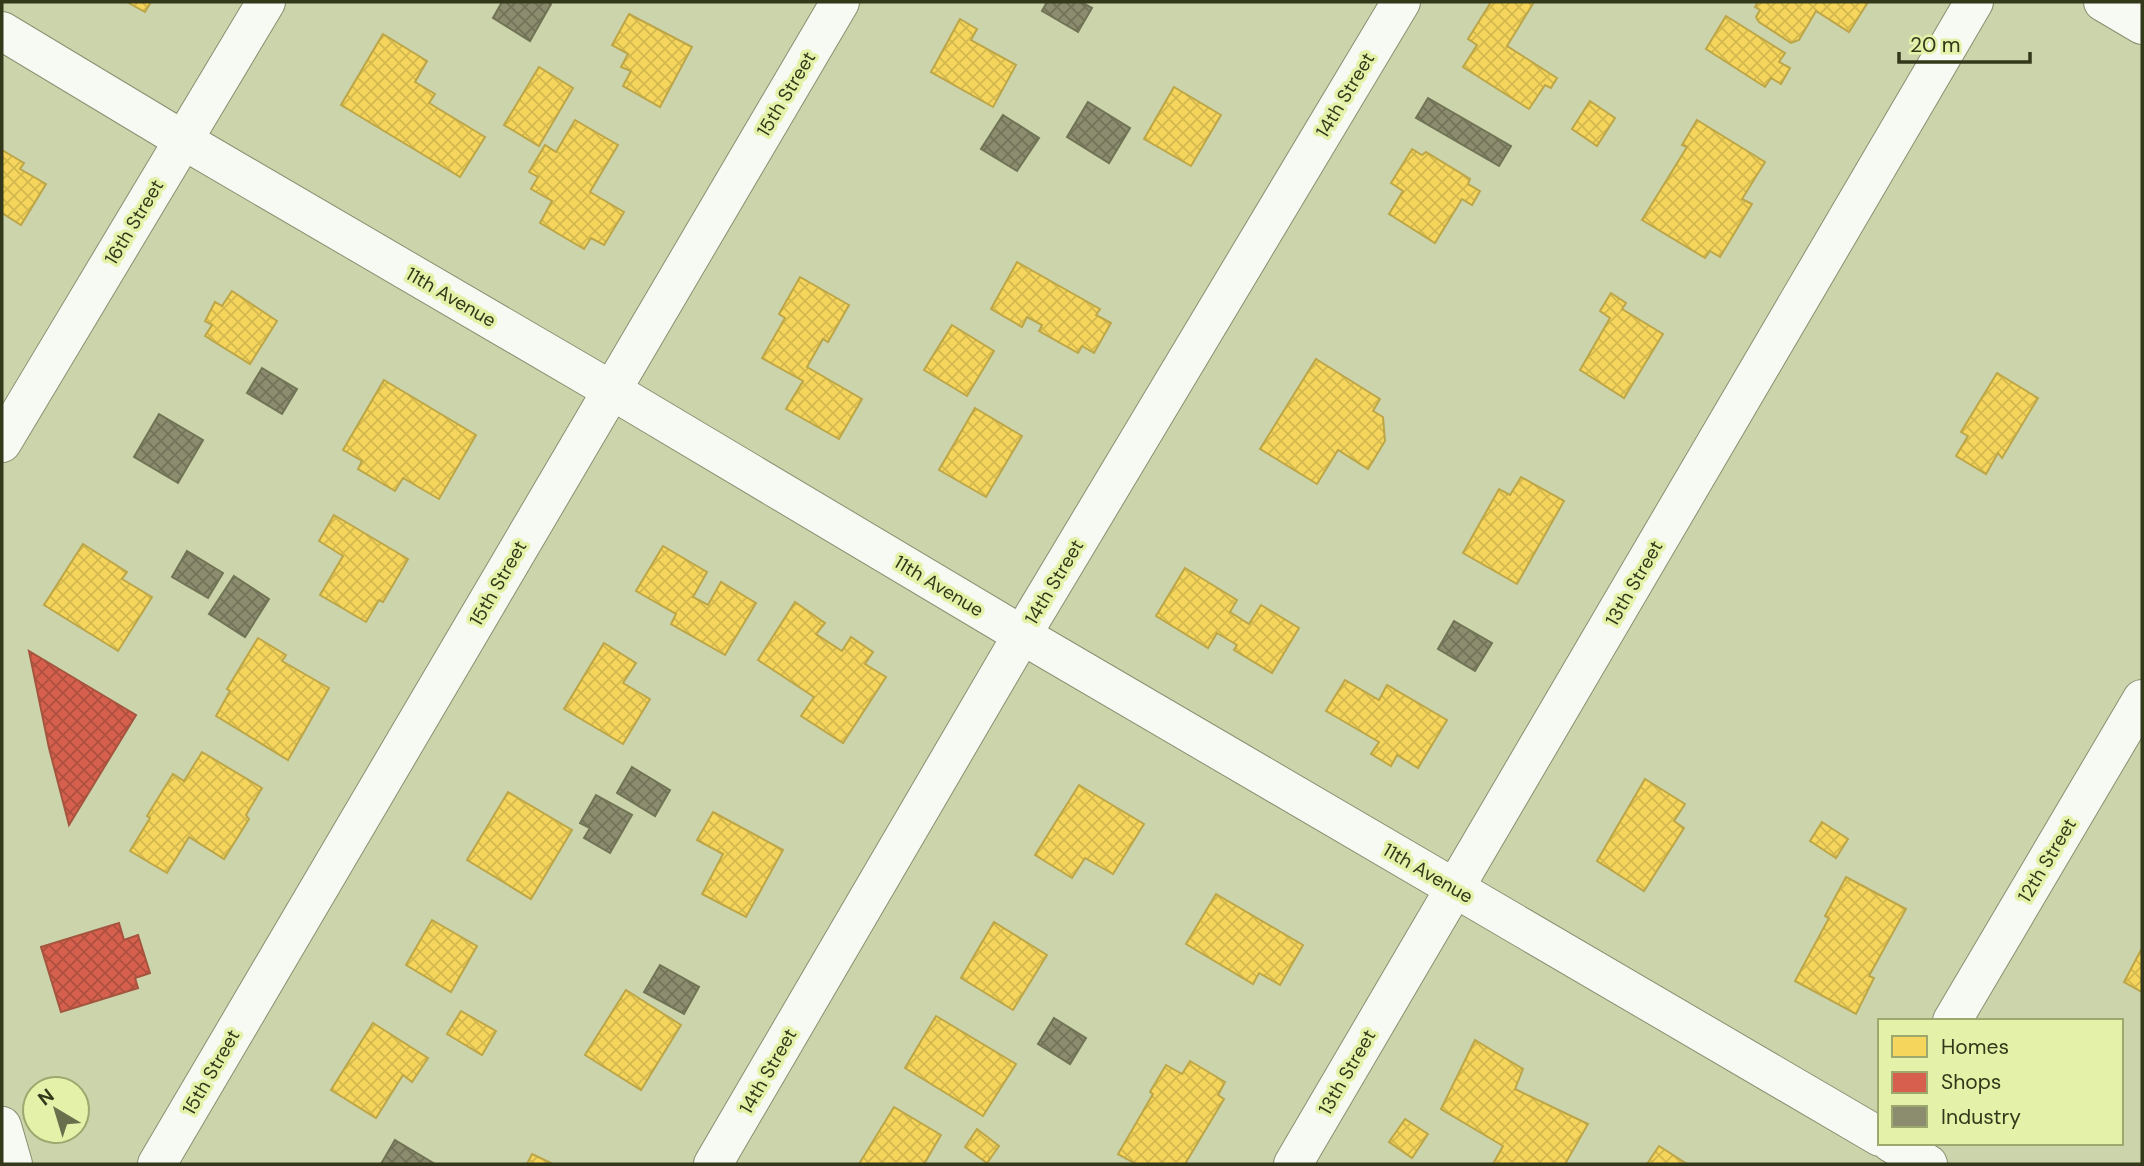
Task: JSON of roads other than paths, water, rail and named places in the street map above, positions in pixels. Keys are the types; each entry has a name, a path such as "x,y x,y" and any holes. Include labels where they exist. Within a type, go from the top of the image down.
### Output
{"street":[{"name":"16th Street","path":"2,443 266,2"},
{"name":"15th Street","path":"157,1164 841,2"},
{"name":"14th Street","path":"713,1164 1022,635 1401,2"},
{"name":"13th Street","path":"1293,1164 1974,2"},
{"path":"2103,2 2142,25"},
{"name":"11th Avenue","path":"2,31 1022,635 1878,1135"},
{"name":"12th Street","path":"1953,1019 2142,699"},
{"path":"2,1126 13,1164"},
{"path":"1867,1164 1878,1145"},
{"path":"1895,1145 1928,1164"}]}
